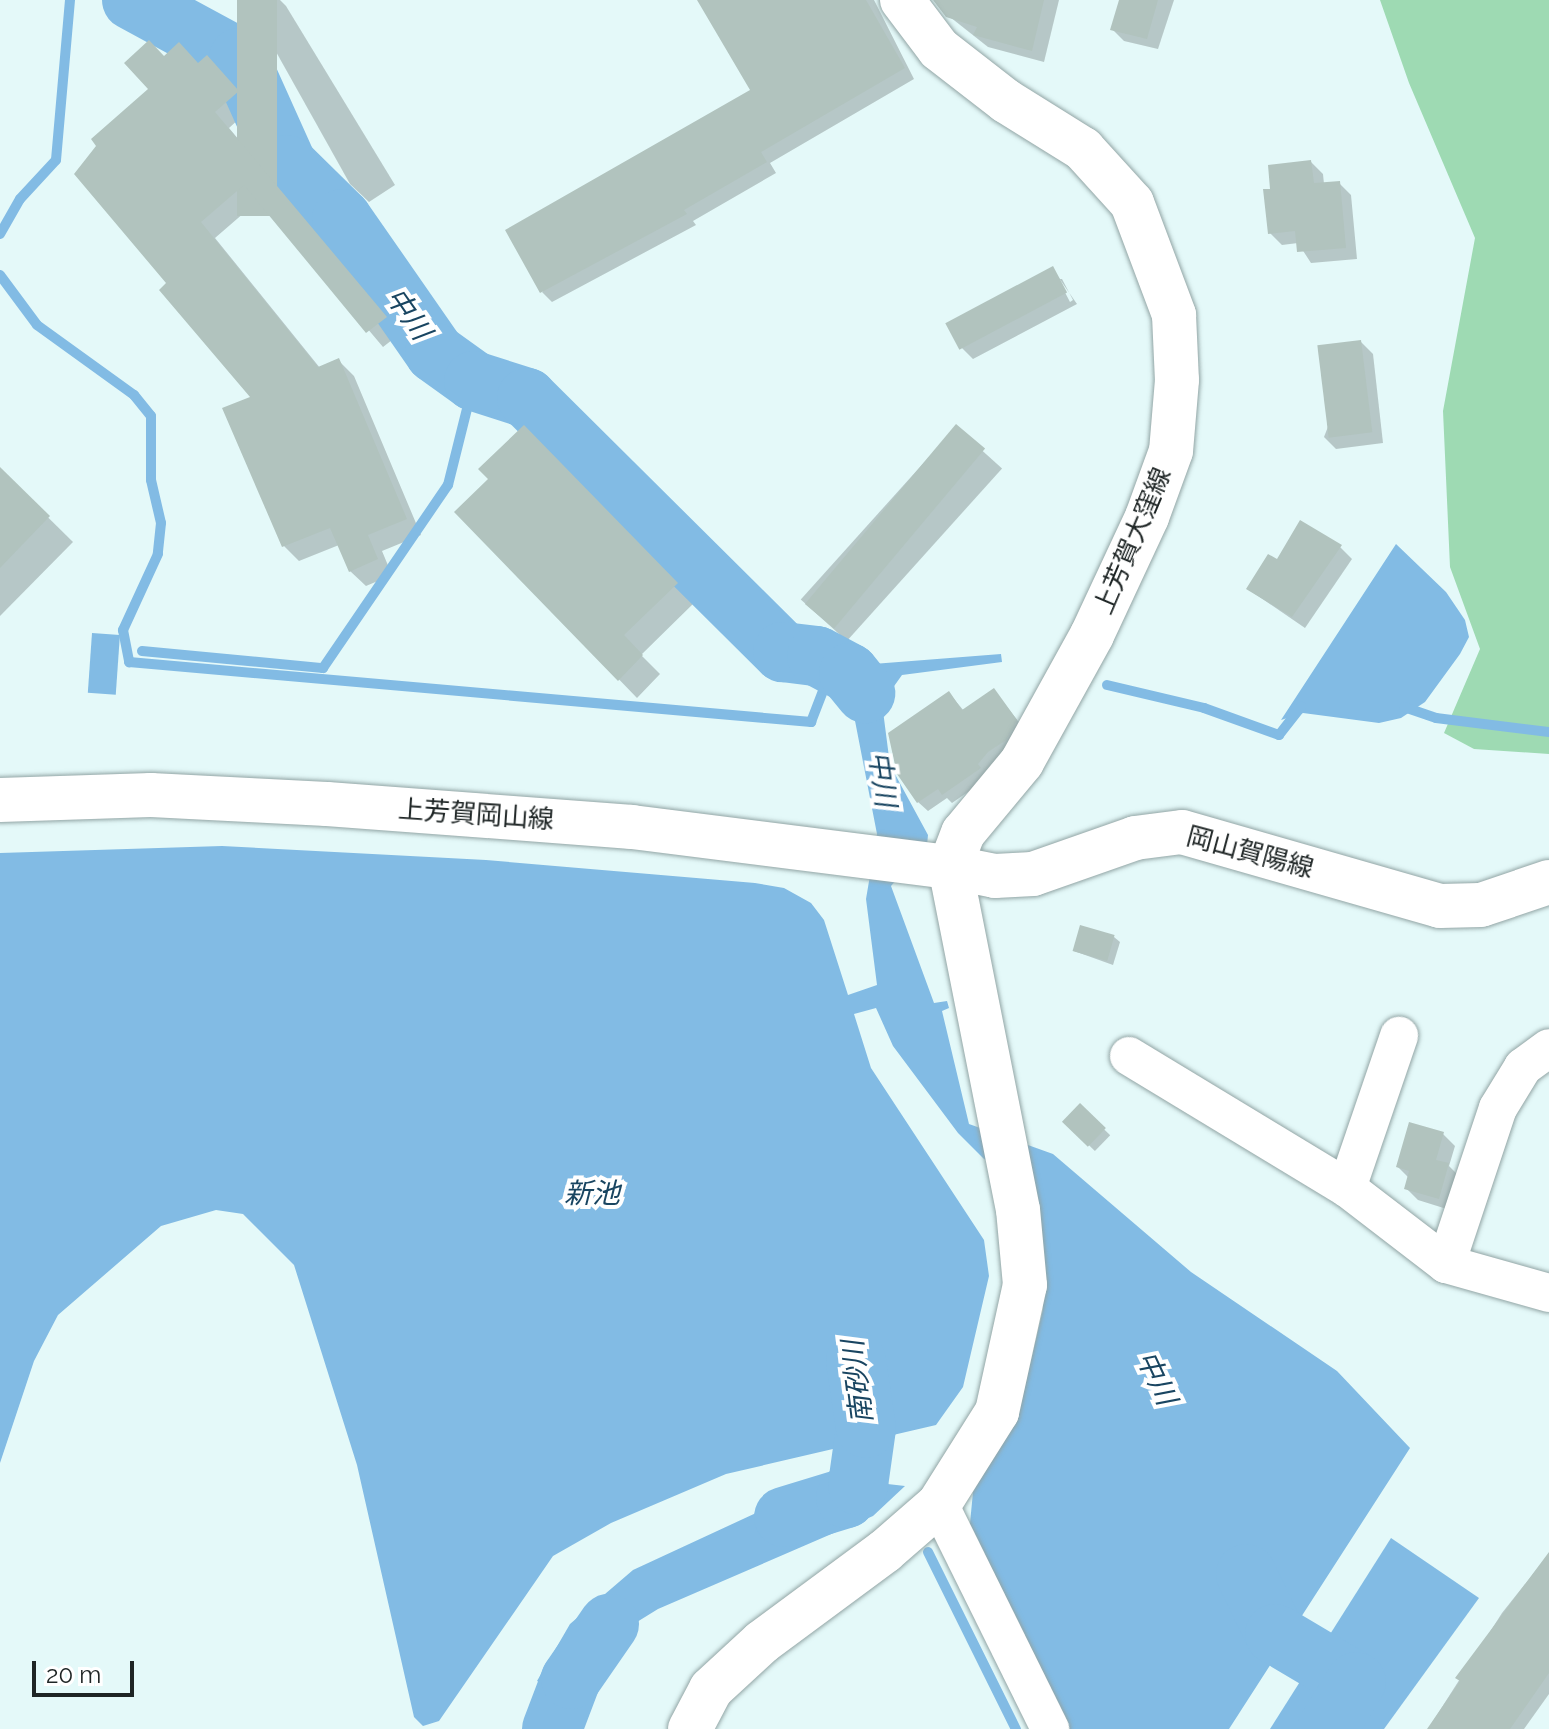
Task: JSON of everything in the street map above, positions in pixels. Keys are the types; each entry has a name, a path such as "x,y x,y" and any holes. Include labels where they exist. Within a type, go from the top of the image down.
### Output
{"main road":[{"name":"上芳賀大窪線","path":"902,0 939,49 1006,101 1083,149 1132,203 1174,315 1177,380 1171,451 1147,517 1092,635 1022,762 940,866"},
{"name":"上芳賀岡山線","path":"0,800 151,795 327,804 632,827 940,866"},
{"name":"岡山賀陽線","path":"940,866 995,876 1033,874 1135,838 1182,832 1440,906 1481,905 1549,882"},
{"path":"690,1729 711,1689 762,1642 885,1551 939,1504 997,1412 1014,1356 1025,1285 1011,1177 940,866"}],"street":[{"path":"1347,1188 1399,1036"},
{"path":"1446,1264 1498,1108 1523,1067 1549,1048"},
{"path":"1129,1056 1347,1188 1446,1264 1549,1293"},
{"path":"939,1504 1050,1729"}],"green space":[{"path":"1380,0 1549,0 1549,754 1474,749 1444,733 1480,649 1450,567 1443,411 1475,238 1409,83"}],"water":[{"path":"1396,544 1446,592 1465,620 1469,637 1460,654 1425,702 1401,718 1379,723 1303,713 1281,720"},
{"path":"92,633 120,635 116,695 88,693"},
{"name":"新池","path":"840,641 873,664 1001,654 1002,662 902,675 882,703 890,765 928,835 927,845 891,886 934,1003 947,1001 949,1008 942,1011 969,1124 1053,1154 1191,1272 1337,1371 1410,1448 1229,1729 1070,1729 969,1534 973,1492 1019,1412 1043,1309 1042,1243 1033,1183 984,1159 958,1133 893,1046 876,1008 854,1014 871,1068 984,1240 989,1276 963,1387 936,1425 726,1474 611,1523 553,1556 439,1721 423,1726 414,1717 357,1465 294,1265 243,1214 216,1210 161,1226 58,1315 34,1361 0,1463 0,853 222,846 486,860 755,883 784,888 811,903 824,920 848,995 877,985 866,899 877,834 850,695 818,664 785,663 816,646 829,653"},
{"path":"870,1482 905,1486 873,1516 658,1609 624,1630 603,1659 591,1703 537,1681 570,1624 633,1570 756,1513"},
{"path":"1391,1538 1479,1598 1384,1729 1270,1729"}],"building":[{"path":"237,0 277,0 277,216 237,216"},
{"path":"697,0 866,0 905,68 761,152 767,162 684,210 687,214 540,293 505,230 750,90"},
{"path":"933,0 1044,0 1032,51 973,35 977,27 946,17"},
{"path":"1119,0 1158,0 1147,39 1110,30"},
{"path":"149,40 164,56 179,42 198,63 207,55 239,91 215,112 387,317 366,333 244,185 201,222 318,367 339,358 407,519 368,535 378,559 349,572 330,528 282,547 222,408 250,397 159,290 166,283 74,174 96,146 91,139 148,89 124,63"},
{"path":"1311,160 1314,183 1340,181 1346,248 1297,252 1295,231 1268,234 1263,189 1270,189 1268,165"},
{"path":"1053,266 1067,292 959,350 945,323"},
{"path":"1361,340 1372,432 1329,438 1317,345"},
{"path":"956,424 985,448 834,628 805,604"},
{"path":"524,425 678,583 624,635 643,655 618,681 454,512 488,479 478,469"},
{"path":"0,467 50,516 0,568"},
{"path":"1300,520 1342,545 1292,617 1246,589 1268,554 1277,559"},
{"path":"994,688 1017,720 1006,740 988,752 978,764 981,768 942,795 938,789 917,803 897,774 888,733 949,691 962,710"},
{"path":"1080,925 1115,935 1107,961 1073,951"},
{"path":"1080,1103 1106,1128 1088,1147 1062,1122"},
{"path":"1409,1122 1444,1132 1436,1160 1449,1163 1439,1199 1404,1189 1409,1171 1396,1167"},
{"path":"1549,1552 1549,1673 1510,1729 1427,1729 1460,1681 1455,1678"}],"waterway":[{"path":"0,234 20,199 56,160 70,0"},
{"name":"中川","path":"132,0 239,58 287,165 342,219 435,353 474,381 527,398 783,652 817,656 849,673 865,693"},
{"path":"0,275 37,325 134,395 151,416 151,480 161,523 158,554 123,630 129,662 811,722 833,665"},
{"path":"142,651 323,668 448,485 474,381"},
{"path":"1107,685 1204,708 1279,735 1301,707"},
{"path":"1404,707 1436,718 1549,732"},
{"name":"南砂川","path":"784,1517 846,1498 858,1485 866,1428 856,1361"},
{"path":"928,1552 1016,1729"},
{"name":"中川","path":"1246,1574 1275,1634 1356,1682 1327,1729"},
{"name":"南砂川","path":"552,1729 571,1679 609,1624"}]}
